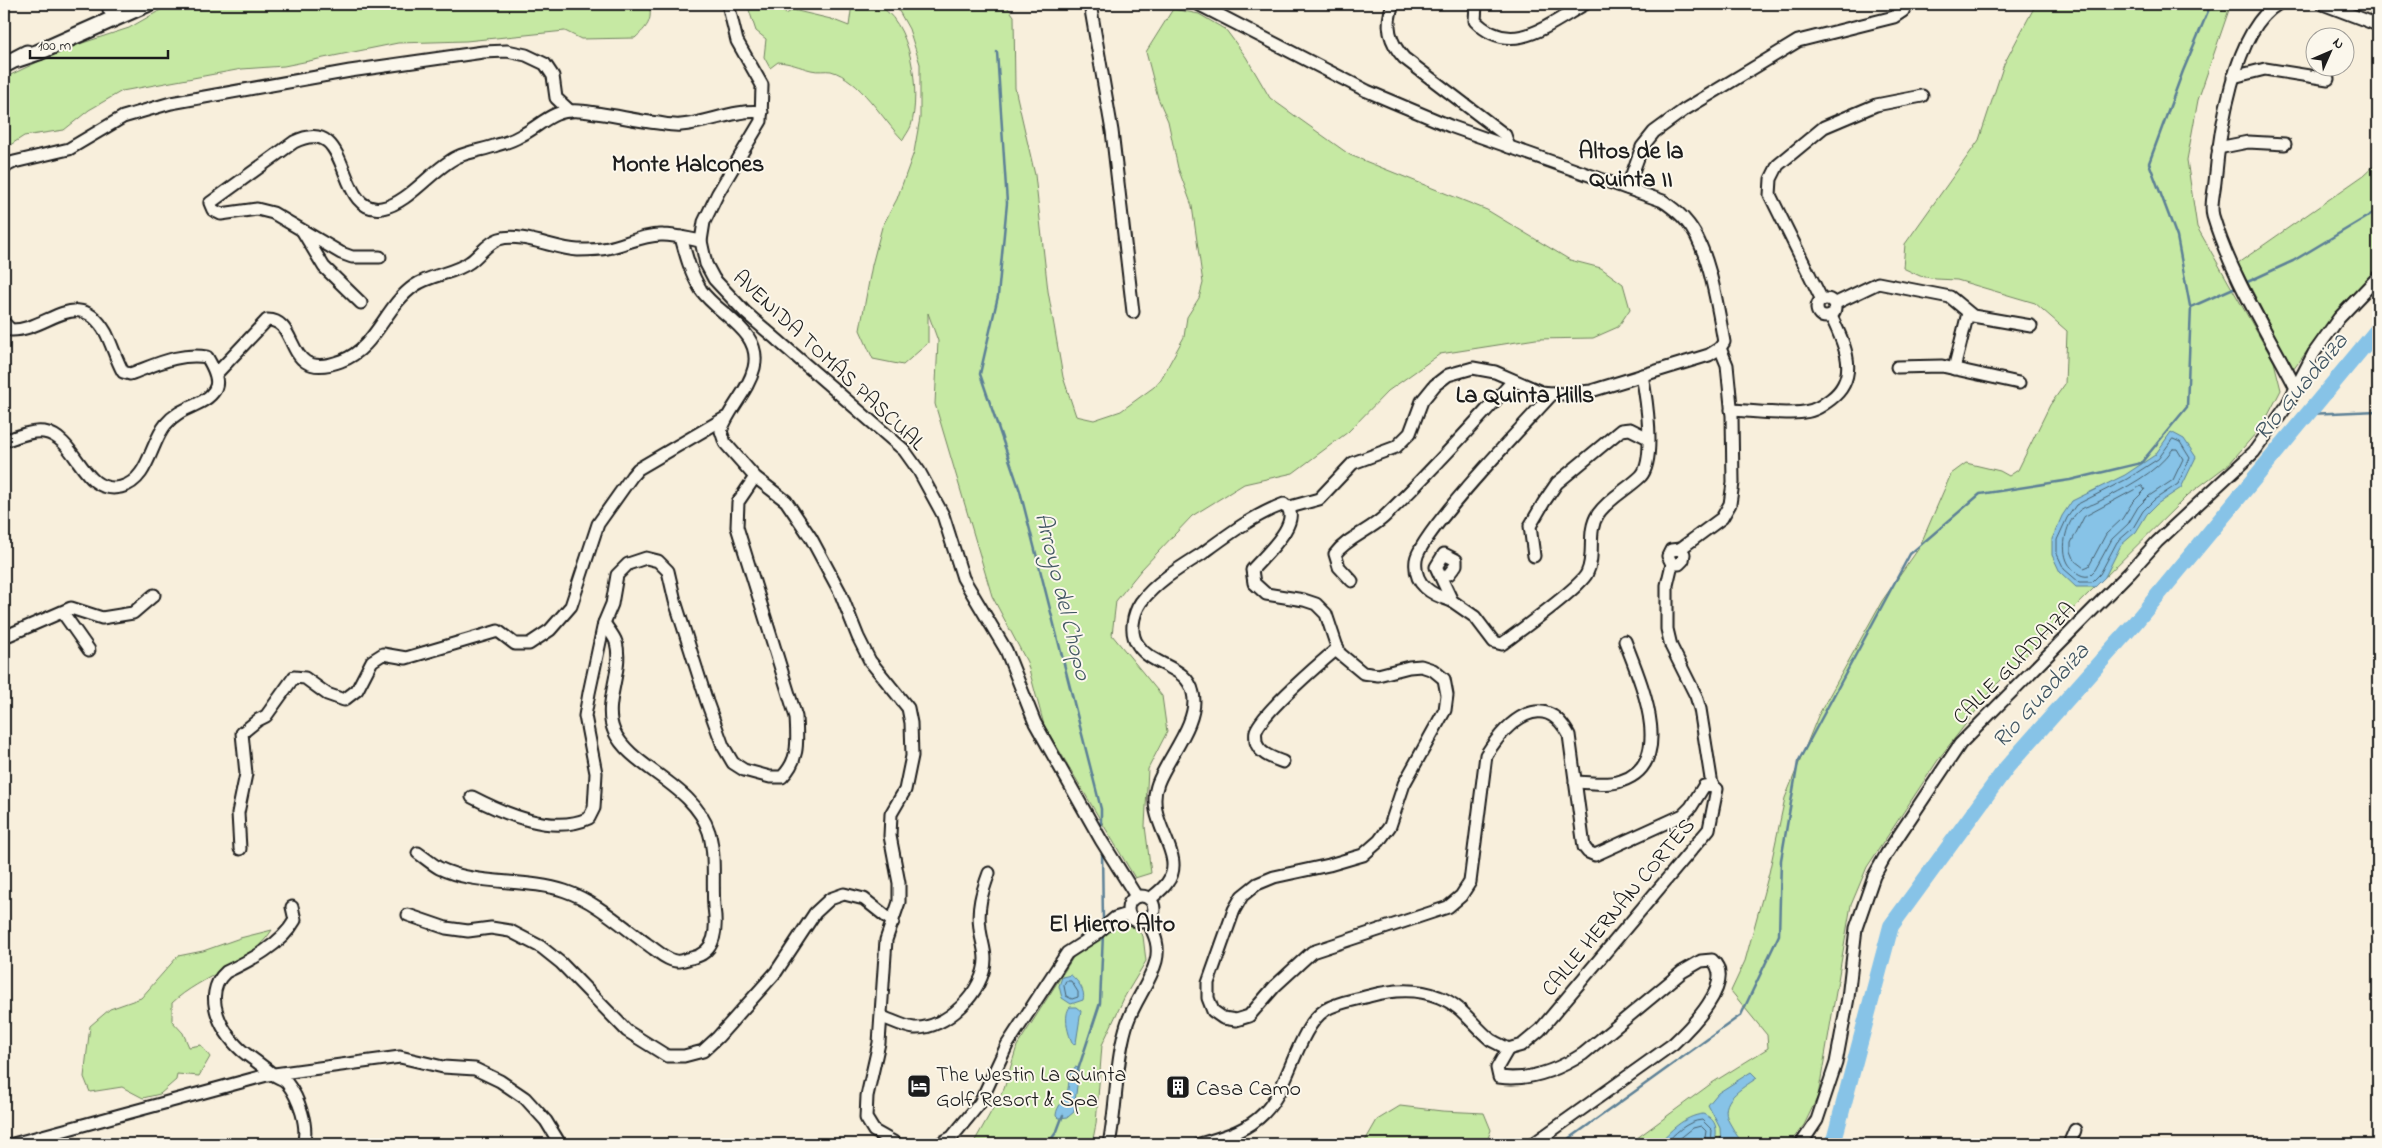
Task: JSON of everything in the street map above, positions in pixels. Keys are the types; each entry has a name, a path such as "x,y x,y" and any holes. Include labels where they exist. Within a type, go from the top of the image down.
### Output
{"main road":[{"path":"18,59 112,7 124,4"},
{"path":"4,65 39,52 147,4"}],"street":[{"path":"84,32 98,20 135,4"},
{"name":"AVENIDA TOMÁS PASCUAL","path":"728,4 737,41 762,86 762,112 761,121 718,193 704,222 701,242 706,264 714,279 745,312 904,450 919,471 943,515 963,578 1006,650 1035,723 1101,840 1136,896"},
{"path":"1090,4 1112,132 1133,312"},
{"path":"1150,898 1167,884 1174,871 1173,856 1162,833 1154,806 1158,784 1192,715 1195,700 1192,686 1181,673 1150,658 1138,645 1132,632 1134,617 1140,603 1157,584 1262,512 1284,504 1290,508 1319,498 1353,463 1396,447 1410,433 1422,401 1435,385 1448,375 1473,368 1495,372 1541,392 1591,391 1709,355 1720,348 1724,342 1717,304 1698,240 1688,222 1663,201 1509,148 1450,126 1367,91 1198,4"},
{"path":"1394,4 1389,15 1388,32 1394,47 1404,58 1506,135 1509,148"},
{"path":"1476,4 1475,21 1485,31 1504,38 1526,37 1585,4"},
{"path":"1627,188 1642,147 1654,132 1684,110 1798,41 1894,17 1903,11 1906,4"},
{"path":"2278,4 2268,9 2246,41 2233,77 2218,148 2212,214 2236,274 2296,388"},
{"path":"2323,4 2378,25"},
{"path":"4,167 14,162 69,149 123,117 171,103 350,70 483,52 516,53 545,64 553,76 556,98 550,108 550,116"},
{"path":"2233,77 2266,70 2328,79"},
{"path":"1822,300 1770,195 1771,179 1778,165 1824,127 1854,112 1876,105 1922,96"},
{"path":"556,98 570,111"},
{"path":"380,256 352,257 303,232 273,212 257,209 221,214 213,210 210,203 294,142 307,136 321,139 333,148 341,159 354,195 370,207 381,208 392,205 406,196 456,157 522,136 550,116 570,111 680,126 746,110 762,112"},
{"path":"2218,148 2248,142 2285,144"},
{"path":"303,232 324,266 361,303"},
{"path":"217,373 267,320 275,319 281,323 288,333 294,351 306,362 320,365 341,361 368,343 398,302 414,286 469,263 500,238 521,239 576,250 606,248 662,234 701,242"},
{"path":"681,237 691,271 702,292 747,334 756,351 755,366 748,387 725,418 720,431 725,443 755,478 786,501 811,538 840,592 858,638 870,661 908,708 911,723 912,756 906,790 891,814 890,836 899,883 899,902 886,940 879,1044 868,1096 866,1118 874,1131 897,1144"},
{"name":"CALLE GUADAIZA","path":"1801,1144 1820,1111 1836,1064 1848,998 1856,928 1871,885 1887,853 1960,744 2130,572 2157,542 2254,452 2272,430 2314,353 2338,318 2378,277"},
{"path":"1834,304 1878,283 1950,297 1973,316 2031,326"},
{"path":"1822,300 1829,300 1834,304 1835,311 1831,316 1824,317 1818,313 1818,306 1822,300"},
{"path":"4,323 11,330 24,330 68,311 83,310 94,317 106,333 123,372 130,374 170,359 195,355 207,357 217,373 218,381 214,391 204,401 180,412 168,422 160,432 135,482 120,487 104,486 94,481 56,436 44,432 30,432 4,441"},
{"path":"1954,369 1968,313"},
{"path":"1732,410 1805,412 1817,409 1834,397 1843,387 1848,373 1845,344 1831,316"},
{"path":"1712,785 1700,709 1696,696 1671,646 1665,609 1667,585 1672,564 1678,564 1683,560 1684,554 1680,549 1685,543 1722,518 1730,504 1733,483 1732,410 1728,365 1720,348"},
{"path":"1897,367 1942,366 2019,383"},
{"path":"1553,393 1437,523 1419,549 1416,560 1416,573 1423,586 1434,596 1452,601 1475,617 1494,642 1502,644 1577,586 1587,574 1590,540 1597,514 1608,502 1643,474 1647,464 1648,438 1647,400 1642,374"},
{"path":"1352,581 1339,567 1335,554 1340,546 1380,520 1420,482 1513,381"},
{"path":"240,850 238,813 246,774 242,733 266,716 294,677 305,678 326,694 344,700 357,690 372,661 383,654 406,658 466,638 498,631 515,644 529,644 550,630 571,606 598,524 638,469 725,418"},
{"path":"1534,556 1530,526 1557,483 1621,430 1630,429 1648,438"},
{"path":"472,797 519,816 551,825 568,826 589,818 594,808 596,773 585,716 604,623 612,604 617,575 628,564 646,558 658,561 668,572 675,601 707,702 723,746 733,763 752,773 770,777 782,777 790,769 798,748 796,717 737,528 738,502 755,478"},
{"name":"CALLE HERNÁN CORTÉS","path":"1290,508 1291,512 1286,530 1252,570 1254,583 1266,594 1304,600 1316,604 1326,614 1339,653 1362,673 1378,675 1409,666 1421,666 1434,670 1444,679 1447,694 1445,710 1404,784 1390,826 1379,841 1363,855 1329,865 1274,876 1257,884 1242,896 1234,910 1208,983 1210,1004 1213,1010 1223,1018 1236,1020 1249,1016 1275,986 1312,952 1448,907 1461,896 1470,882 1486,755 1494,742 1520,716 1534,711 1550,713 1562,723 1569,735 1584,847 1588,852 1596,855 1683,815 1691,807 1704,786 1712,785 1717,789 1709,829 1540,1030 1522,1045 1508,1049"},
{"path":"1449,574 1456,565 1456,560 1444,554 1436,567 1452,601"},
{"path":"4,637 71,608 102,618 132,612 154,595"},
{"path":"63,613 89,650"},
{"path":"418,853 440,868 463,876 508,880 554,889 584,899 660,953 676,961 695,957 709,948 715,938 716,922 712,883 714,857 708,831 696,810 674,785 630,751 615,733 610,716 618,672 618,656 615,641 604,623"},
{"path":"1575,782 1620,782 1638,772 1646,764 1650,754 1651,735 1646,704 1625,640"},
{"path":"1283,762 1262,752 1256,744 1256,732 1261,722 1279,703 1338,648"},
{"path":"882,1016 913,1028 928,1027 948,1017 968,998 981,980 985,960 979,905 989,873"},
{"path":"408,915 446,928 468,931 490,928 510,931 541,947 561,963 633,1036 667,1056 684,1056 703,1051 776,972 815,913 830,899 844,894 864,899 893,922"},
{"path":"1144,895 1150,898 1154,906 1153,914 1148,920 1140,922 1133,920 1128,914 1128,903 1136,896 1144,895"},
{"path":"292,907 295,920 288,933 273,945 226,972 219,978 213,993 216,1009 227,1033 245,1053 286,1082 297,1102 306,1136 303,1144"},
{"path":"939,1144 952,1137 980,1103 1007,1046 1067,953 1096,935 1115,918 1128,914"},
{"path":"1109,1144 1114,1121 1119,1052 1126,1024 1156,961 1158,944 1148,920"},
{"path":"1200,1144 1246,1128 1264,1114 1278,1096 1300,1047 1317,1017 1327,1009 1339,1004 1380,993 1406,990 1438,996 1458,1006 1491,1040 1508,1049 1498,1068 1499,1077 1509,1078 1547,1072 1565,1065 1583,1054 1682,972 1701,961 1712,960 1717,965 1720,973 1716,988 1705,1010 1689,1029 1673,1044 1533,1144"},
{"path":"12,1144 274,1074 400,1057 443,1067 475,1069 500,1080 525,1098 546,1121 560,1144"},
{"path":"2069,1144 2075,1130"}],"green space":[{"path":"873,3 888,12 898,24 905,40 911,58 914,77 914,112 911,126 903,140 861,91 842,75 831,71 814,71 778,62 770,68 764,57 766,39 756,31 747,4 774,4 786,14 793,10 831,19 849,26 852,4"},
{"path":"171,4 649,4 650,15 646,27 635,38 581,39 565,31 466,41 398,43 284,66 242,69 122,91 89,110 64,130 24,136 4,149 4,78 67,48 129,28"},
{"path":"895,4 1005,4 1014,16 1015,88 1035,175 1048,291 1063,377 1076,416 1094,420 1121,411 1154,387 1161,379 1184,337 1187,317 1199,298 1203,283 1192,206 1178,168 1168,121 1158,98 1146,52 1173,9 1199,14 1226,30 1246,57 1270,98 1350,155 1487,210 1570,260 1601,268 1623,284 1630,309 1618,327 1593,338 1536,339 1440,354 1388,391 1348,432 1293,473 1244,484 1192,516 1141,570 1116,601 1112,635 1162,696 1167,732 1148,769 1145,826 1151,873 1135,878 1044,725 1027,662 992,596 935,404 938,341 928,313 928,343 903,365 873,359 860,330 872,265 882,227 897,199 914,152 920,118 920,64 909,29"},
{"path":"2036,4 2231,4 2198,100 2187,160 2197,227 2274,362 2281,390 2263,425 2229,464 2188,495 1997,684 1940,757 1867,867 1851,905 1818,1096 1804,1125 1789,1144 1629,1144 1712,1083 1768,1048 1767,1035 1731,991 1745,961 1769,873 1785,798 1818,716 1882,601 1919,548 1951,474 1966,463 2000,471 2009,476 2018,470 2050,405 2065,384 2067,331 2035,303 1957,280 1920,276 1903,268 1905,244 1979,140 2004,64"},
{"path":"2378,162 2378,272 2331,319 2293,370 2238,263 2364,175"},
{"path":"1131,925 1143,936 1146,961 1125,996 1102,1045 1096,1124 1092,1144 973,1144 1004,1089 1017,1046 1074,956 1115,928"},
{"path":"272,930 263,942 251,952 184,993 172,1003 172,1021 183,1033 189,1047 201,1045 210,1057 199,1076 177,1074 176,1080 160,1094 143,1098 122,1087 90,1092 84,1077 90,1026 110,1009 141,998 178,956 203,951 240,938"},
{"path":"1400,1106 1484,1113 1491,1130 1486,1144 1360,1144 1365,1141 1377,1120"}],"water":[{"path":"2171,432 2184,439 2196,457 2181,488 2157,504 2147,514 2136,532 2121,545 2105,577 2095,587 2076,587 2060,572 2052,555 2052,539 2062,516 2072,501 2125,475 2155,455"},
{"path":"1071,975 1081,986 1084,997 1083,1000 1071,1004 1062,998 1059,986 1062,977"},
{"path":"1070,1007 1076,1007 1081,1011 1076,1043 1073,1044 1069,1036 1067,1020"},
{"path":"1075,1067 1079,1068 1074,1112 1068,1117 1059,1118 1056,1115 1067,1093 1070,1076"},
{"path":"1751,1072 1757,1078 1738,1091 1726,1108 1729,1122 1738,1137 1745,1144 1721,1144 1720,1128 1708,1105 1718,1093"},
{"path":"1703,1114 1714,1122 1715,1144 1658,1144 1684,1121"}],"waterway":[{"path":"2190,306 2177,237 2149,163 2183,71 2211,4"},
{"name":"Arroyo del Chopo","path":"997,52 1007,203 998,296 980,374 1020,491 1101,809 1101,831"},
{"path":"2243,284 2293,261 2378,210"},
{"path":"1562,1144 1741,1015 1779,935 1781,860 1798,762 1910,554 1980,494 2070,480 2141,463 2187,407 2191,307 2238,286"},
{"name":"Rio Guadaiza","path":"1833,1144 1891,926 2007,767 2134,624 2378,329"},
{"path":"2308,414 2378,411"},
{"name":"Arroyo del Chopo","path":"1102,849 1103,923"},
{"name":"Arroyo del Chopo","path":"1078,1070 1100,1003 1103,934"},
{"name":"Arroyo del Chopo","path":"1048,1144 1057,1131 1063,1115"}],"place":[{"name":"The Westin La Quinta Golf Resort & Spa","path":"919,1086"},
{"name":"Casa Camo","path":"1178,1087"}],"district":[{"name":"Monte Halcones","path":"688,163"},
{"name":"Altos de la Quinta II","path":"1631,164"},
{"name":"La Quinta Hills","path":"1525,394"},
{"name":"El Hierro Alto","path":"1112,923"}]}
